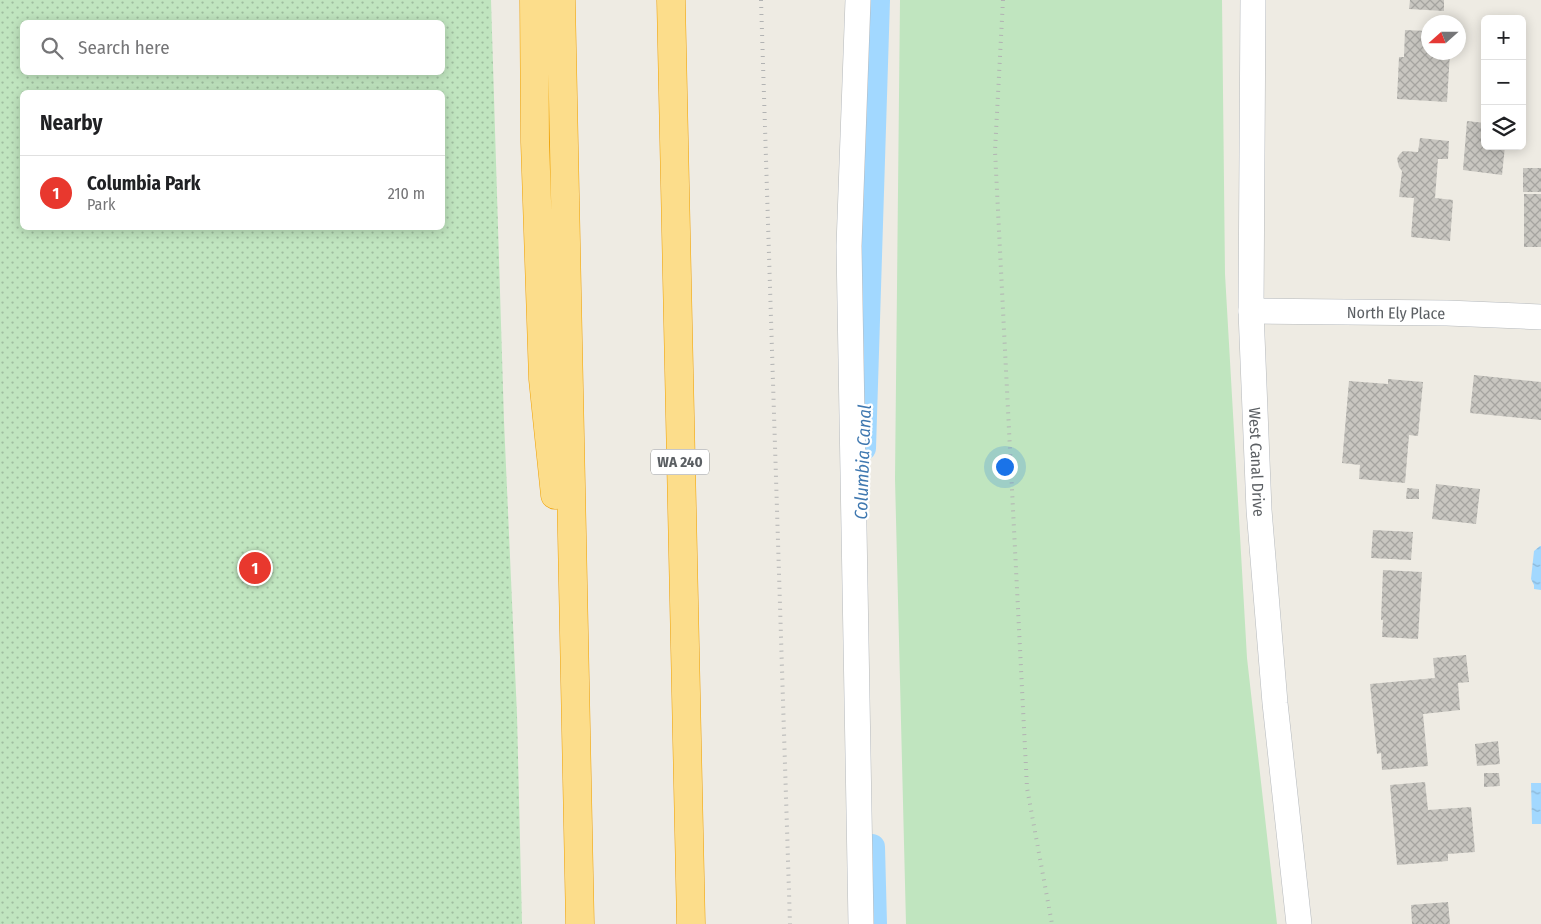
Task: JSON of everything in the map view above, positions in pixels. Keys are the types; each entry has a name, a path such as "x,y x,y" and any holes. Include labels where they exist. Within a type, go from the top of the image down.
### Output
{"highway":[{"path":"534,0 535,142 543,379 576,691"},
{"path":"561,0 580,924"},
{"name":"WA 240","path":"671,0 691,924"}],"street":[{"path":"858,0 849,246 861,924"},
{"name":"West Canal Drive","path":"1253,0 1251,311 1261,539 1275,703 1299,924"},
{"name":"North Ely Place","path":"1251,311 1447,313 1541,317"}],"green space":[{"path":"0,0 491,0 504,421 517,715 522,924 0,924"},
{"path":"900,0 1222,0 1225,274 1247,658 1277,924 906,924 895,479"}],"water":[{"path":"1540,546 1541,590 1534,589 1531,579 1534,551"},
{"path":"1531,783 1541,783 1541,824 1532,824"}],"building":[{"path":"1410,0 1444,0 1444,11 1409,9"},
{"path":"1405,30 1421,31 1421,60 1450,60 1447,102 1397,99 1399,57 1404,57"},
{"path":"1467,121 1481,123 1481,150 1505,150 1502,175 1463,170"},
{"path":"1420,138 1449,141 1448,159 1438,159 1435,198 1453,200 1450,241 1411,237 1414,198 1399,197 1402,171 1397,159 1403,151 1418,152"},
{"path":"1523,168 1541,168 1541,192 1523,192"},
{"path":"1524,194 1541,194 1541,247 1524,247"},
{"path":"1474,375 1541,382 1541,420 1470,413"},
{"path":"1388,379 1423,382 1418,436 1409,435 1405,483 1359,479 1360,465 1342,463 1349,381 1388,384"},
{"path":"1436,484 1480,489 1476,524 1432,519"},
{"path":"1407,488 1419,489 1419,499 1406,499"},
{"path":"1373,530 1413,532 1411,560 1371,558"},
{"path":"1383,570 1422,572 1418,639 1382,637"},
{"path":"1466,655 1469,682 1458,683 1460,710 1423,714 1428,766 1382,770 1381,753 1377,754 1370,684 1435,678 1433,658"},
{"path":"1498,741 1500,764 1477,766 1475,744"},
{"path":"1484,773 1499,773 1500,786 1484,787"},
{"path":"1425,782 1428,810 1471,807 1475,852 1448,854 1448,861 1397,865 1390,785"},
{"path":"1448,902 1450,924 1412,924 1411,905"}],"waterway":[{"name":"Columbia Canal","path":"863,448 877,0"},
{"name":"Columbia Canal","path":"872,847 874,924"}],"railway":[{"path":"761,0 790,924"},
{"path":"1003,0 995,151 1027,788 1052,924"}],"place":[{"name":"Columbia Park","path":"255,568"}]}
